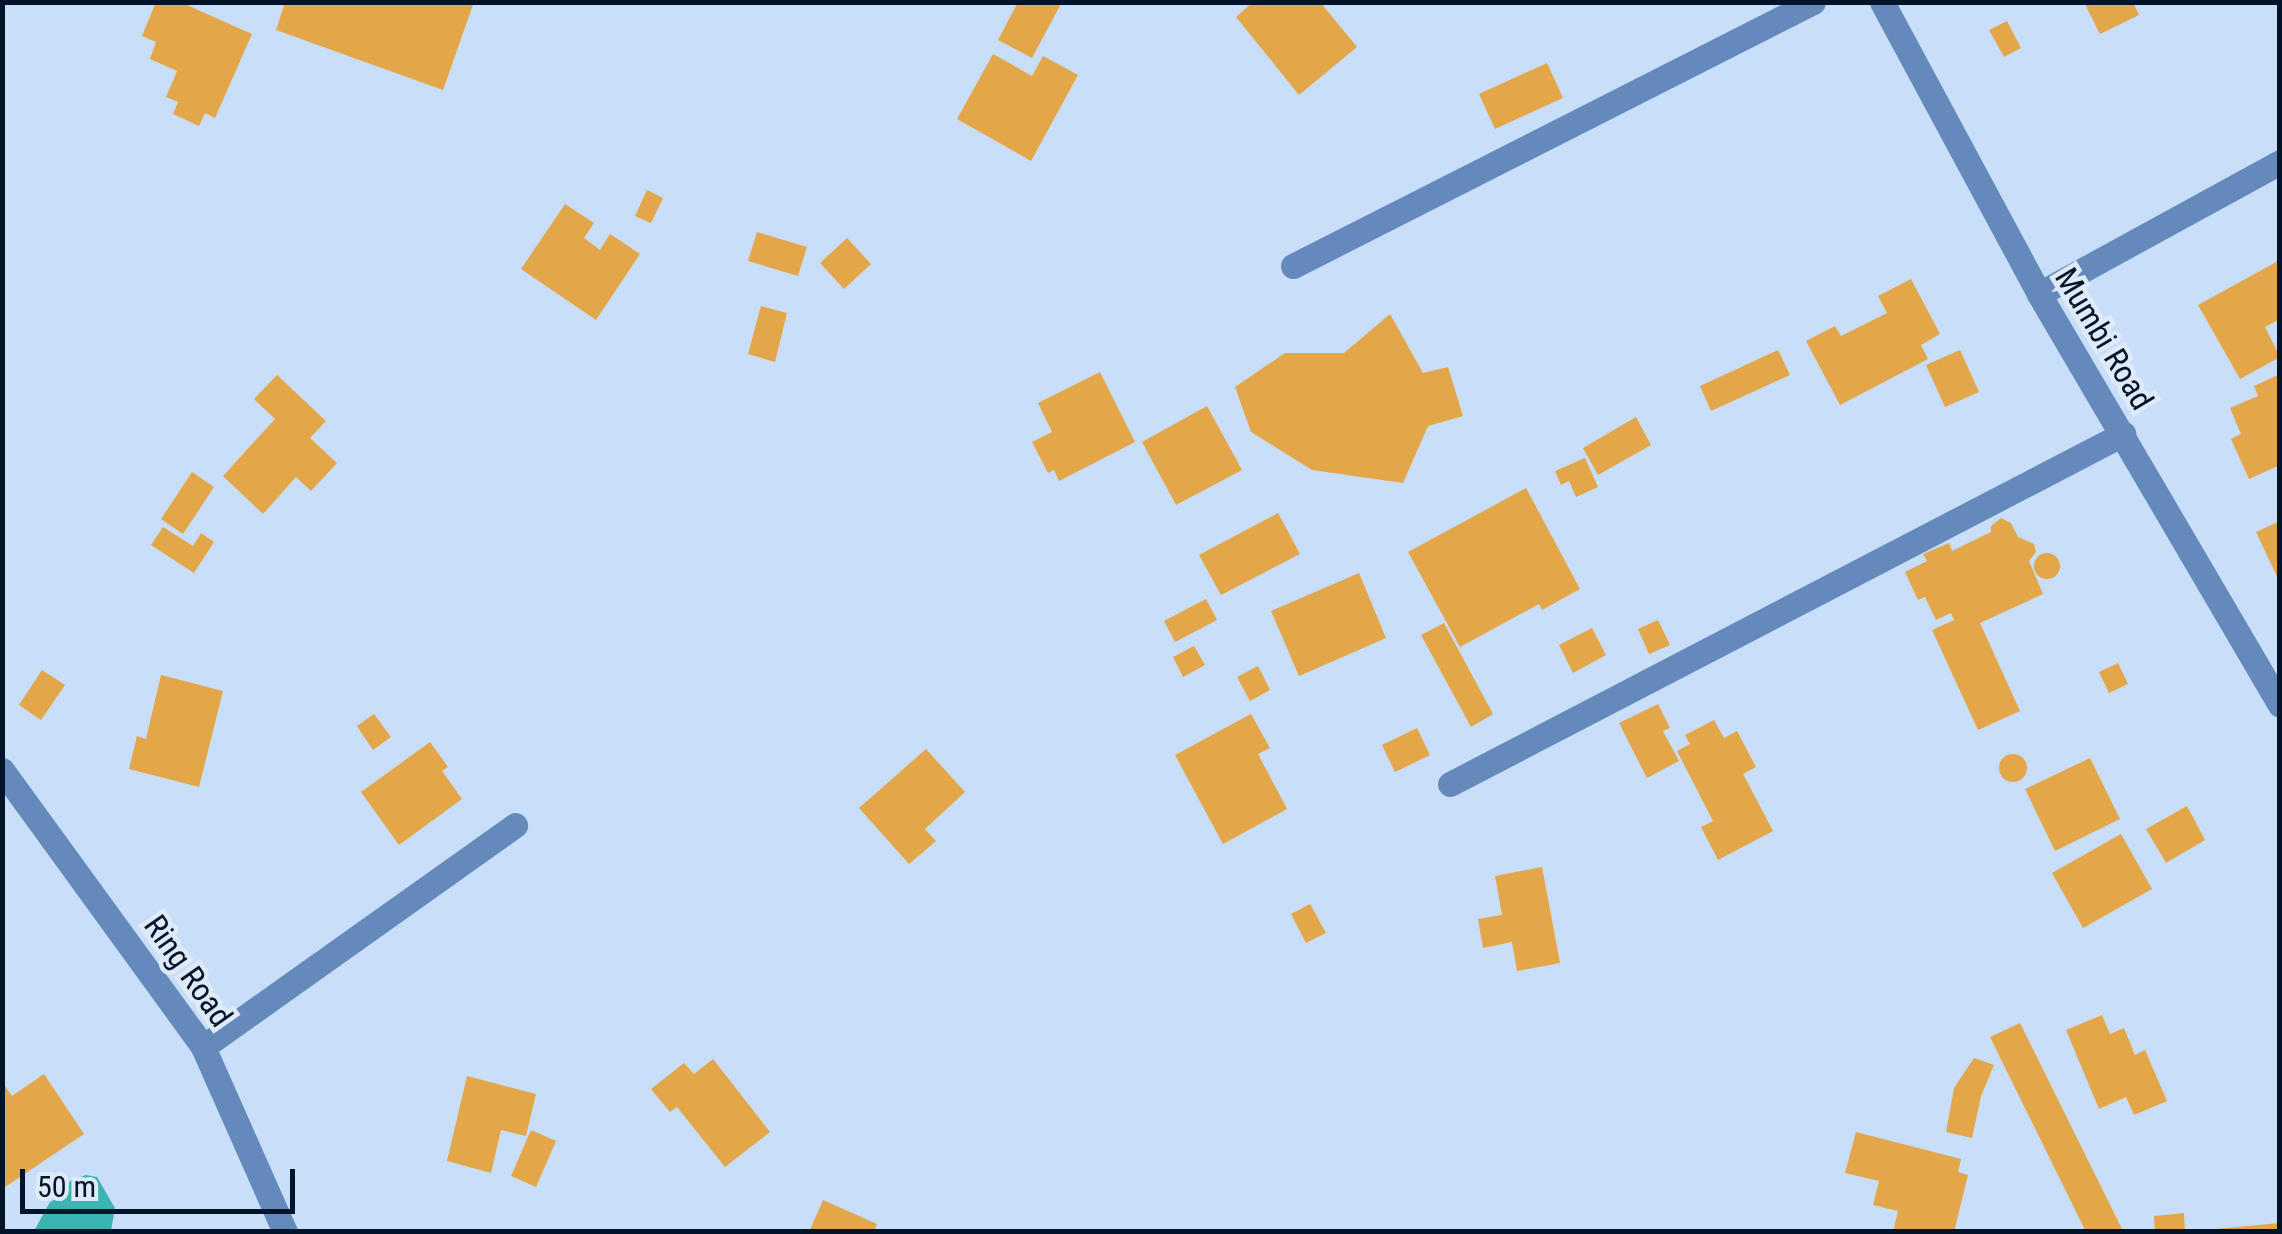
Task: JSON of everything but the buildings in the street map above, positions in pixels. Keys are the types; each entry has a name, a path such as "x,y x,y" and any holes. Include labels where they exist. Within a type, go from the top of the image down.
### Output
{"street":[{"path":"1294,266 1812,2"},
{"name":"Mumbi Road","path":"1882,2 2038,294 2280,704"},
{"path":"2038,294 2280,162"},
{"path":"1450,784 2123,434"},
{"name":"Ring Road","path":"2,770 203,1046 285,1232"},
{"path":"203,1046 516,826"}],"shaded area":[{"path":"86,1175 97,1177 115,1208 111,1231 34,1231 50,1202 62,1196 70,1181"}]}
